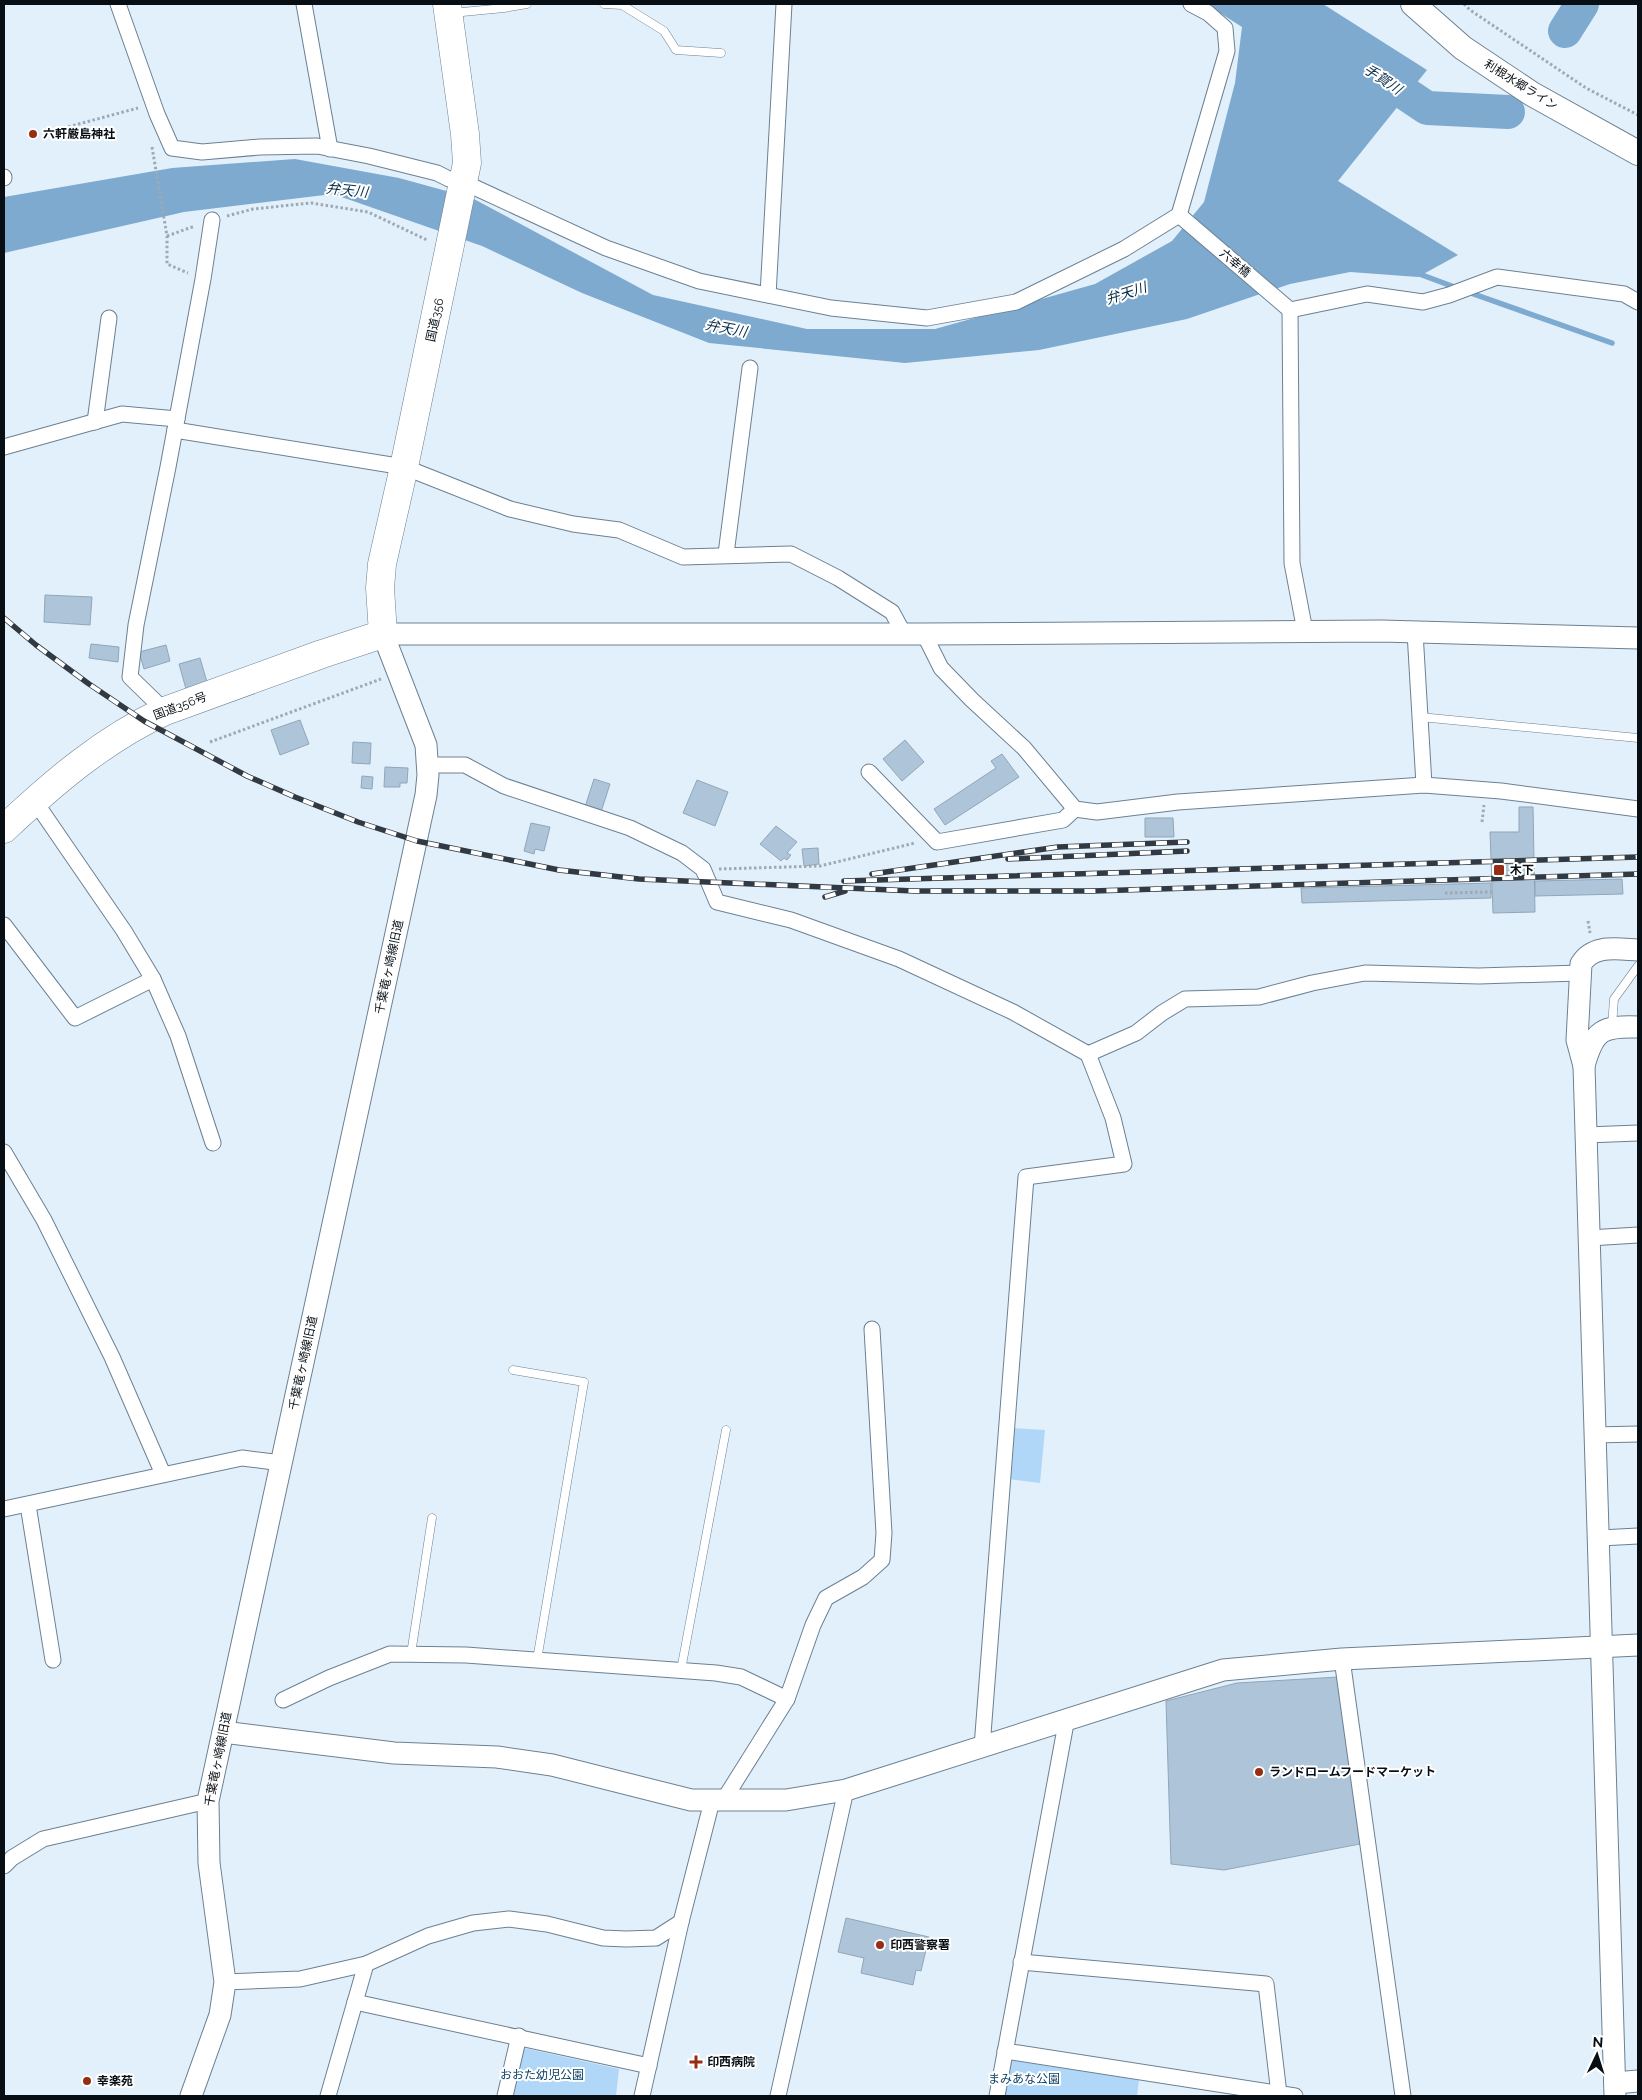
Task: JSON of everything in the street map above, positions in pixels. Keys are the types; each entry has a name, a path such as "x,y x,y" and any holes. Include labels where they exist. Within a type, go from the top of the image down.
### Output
{"highway":[{"name":"国道356","path":"383,634 380,588 382,564 450,246 467,149 447,9"},
{"name":"国道356号","path":"4,829 34,800 110,741 144,720 166,710 383,634"}],"main road":[{"name":"利根水郷ライン","path":"1412,4 1462,48 1532,94 1638,153"}],"street":[{"path":"118,4 153,103 172,148 202,152 260,147 317,146 369,156 437,173 462,186 606,248 698,281 831,308 927,318 1016,302 1124,249 1179,216 1226,50 1225,28 1208,13 1191,4"},
{"path":"304,4 330,149"},
{"path":"768,295 784,4"},
{"name":"六幸橋","path":"1179,216 1290,310"},
{"path":"166,710 130,677 136,625 204,279 212,220"},
{"path":"1306,631 1292,563 1290,310 1367,294 1422,302 1449,295 1497,276 1624,294 1638,302"},
{"path":"95,422 109,318"},
{"path":"726,554 750,368"},
{"path":"4,447 122,414 404,467 510,509 573,524 619,530 683,557 726,554 791,554 838,578 892,612 972,700 1024,748 1075,809 1097,812 1178,802 1424,784 1501,791 1638,809"},
{"path":"383,634 914,634 1306,631 1638,638"},
{"path":"1415,632 1424,784"},
{"name":"千葉竜ヶ崎線旧道","path":"191,2096 220,2015 225,1982 209,1863 208,1801 426,795 428,765 426,745 383,634"},
{"path":"428,765 465,765 504,786 630,828 682,853 703,869 716,902 791,920 899,959 1013,1012 1088,1054 1113,1118 1124,1164 1026,1177 982,1747"},
{"path":"870,772 937,842 1063,820 1075,809"},
{"path":"34,800 124,931 154,980 178,1036 213,1142"},
{"path":"4,925 75,1018 154,980"},
{"path":"1638,950 1605,949 1593,952 1585,957 1579,973 1577,1040 1584,1066 1595,1435 1600,1538 1615,2089 1638,2081"},
{"path":"1088,1054 1136,1033 1162,1013 1185,999 1259,996 1365,973 1478,976 1579,973"},
{"path":"1579,1009 1583,1017 1590,1022 1612,1026 1638,1027"},
{"path":"1584,1066 1588,1050 1593,1042 1612,1026"},
{"path":"1586,1135 1638,1134"},
{"path":"4,1152 44,1220 112,1356 163,1474"},
{"path":"1589,1238 1638,1235"},
{"path":"642,2096 681,1922 718,1801 787,1699 813,1625 826,1598 863,1577 882,1560 884,1533 872,1329"},
{"path":"1595,1435 1638,1434"},
{"path":"4,1510 242,1458 282,1463"},
{"path":"28,1505 53,1660"},
{"path":"1600,1538 1638,1536"},
{"path":"223,1732 394,1753 497,1757 552,1765 691,1800 786,1800 846,1790 1067,1718 1223,1670 1342,1659 1638,1645"},
{"path":"282,1700 329,1678 390,1654 537,1660 716,1672 742,1677 787,1699"},
{"path":"1342,1659 1403,2096"},
{"path":"998,2096 1067,1718"},
{"path":"778,2096 846,1790"},
{"path":"4,1866 12,1858 43,1839 208,1801"},
{"path":"225,1982 300,1979 366,1964 428,1936 474,1923 509,1919 547,1924 603,1938 626,1939 656,1938 681,1922"},
{"path":"1021,1962 1266,1984 1279,2094"},
{"path":"328,2096 366,1964"},
{"path":"355,2002 519,2036 648,2066"},
{"path":"505,2096 519,2036"},
{"path":"1005,2051 1295,2096"}],"lane":[{"path":"447,9 504,8 527,4"},
{"path":"604,4 622,6 664,31 676,50 721,53"},
{"path":"1420,717 1638,738"},
{"path":"1612,1026 1614,999 1638,966"},
{"path":"514,1370 584,1382 537,1660"},
{"path":"681,1670 726,1430"},
{"path":"411,1654 432,1518"}],"path":[{"path":"1464,4 1470,10 1586,88 1638,115"},
{"path":"49,132 153,103"},
{"path":"153,160 167,236 167,264 204,279"},
{"path":"167,236 212,220 253,209 311,203 368,212 450,246"},
{"path":"210,742 398,672"},
{"path":"703,869 820,866 932,838"},
{"path":"1445,893 1492,892"}],"green space":[{"path":"1010,1428 1045,1430 1040,1483 1007,1479"},
{"name":"おおた幼児公園","path":"524,2048 619,2069 616,2096 513,2096"},
{"name":"まみあな公園","path":"1009,2060 1139,2080 1137,2096 1001,2096"}],"water":[{"name":"弁天川","path":"1206,4 1323,4 1427,70 1338,181 1458,255 1418,277 1350,272 1290,284 1187,319 1039,350 905,363 709,343 582,293 482,246 333,194 184,212 4,253 4,197 172,168 295,159 399,178 472,198 653,295 807,329 935,329 1095,284 1172,241 1204,202 1235,83 1242,27"}],"building":[{"path":"45,595 92,597 90,625 44,622"},
{"path":"91,644 119,647 118,662 89,658"},
{"path":"166,645 170,661 144,669 139,652"},
{"path":"200,658 207,682 186,689 179,664"},
{"path":"300,720 309,744 280,755 271,730"},
{"path":"905,740 924,762 902,781 883,759"},
{"path":"353,742 371,743 370,764 352,763"},
{"path":"1002,754 1019,777 945,825 934,809 996,768 991,761"},
{"path":"385,767 408,768 407,783 400,783 400,787 384,787"},
{"path":"362,776 373,777 372,789 361,788"},
{"path":"594,779 610,784 601,812 585,807"},
{"path":"697,780 728,792 715,826 683,813"},
{"path":"1519,807 1533,807 1535,912 1493,913 1490,832 1519,832"},
{"path":"1145,818 1173,818 1174,837 1145,837"},
{"path":"531,823 550,827 544,851 535,849 534,854 524,851"},
{"path":"776,826 797,842 787,853 791,855 787,860 784,858 781,861 760,844"},
{"path":"818,848 819,864 804,866 802,849"},
{"path":"1622,879 1623,894 1535,896 1535,881"},
{"path":"1491,883 1491,898 1302,903 1301,888"},
{"name":"ランドロームフードマーケット","path":"1338,1677 1360,1844 1224,1870 1171,1864 1166,1701 1237,1683"},
{"path":"846,1918 929,1937 921,1971 916,1970 913,1985 861,1973 864,1958 838,1952"}],"waterway":[{"name":"手賀川","path":"1565,31 1582,4"},
{"name":"手賀川","path":"1369,69 1427,108 1508,112"},
{"path":"1414,272 1457,288"},
{"path":"1468,292 1612,343"}],"railway":[{"path":"4,618 36,645 89,684 144,721 247,776 358,822 417,841 559,870 639,879 914,891 1093,891 1638,874"},
{"path":"872,874 1058,847 1187,842"},
{"path":"1008,859 1187,851"},
{"path":"844,881 1638,857"},
{"path":"825,897 845,891"}],"place":[{"name":"六軒厳島神社","path":"33,134"},
{"name":"木下","path":"1499,870"},
{"name":"ランドロームフードマーケット","path":"1259,1772"},
{"name":"印西警察署","path":"880,1945"},
{"name":"印西病院","path":"696,2062"},
{"name":"幸楽苑","path":"87,2081"}]}
